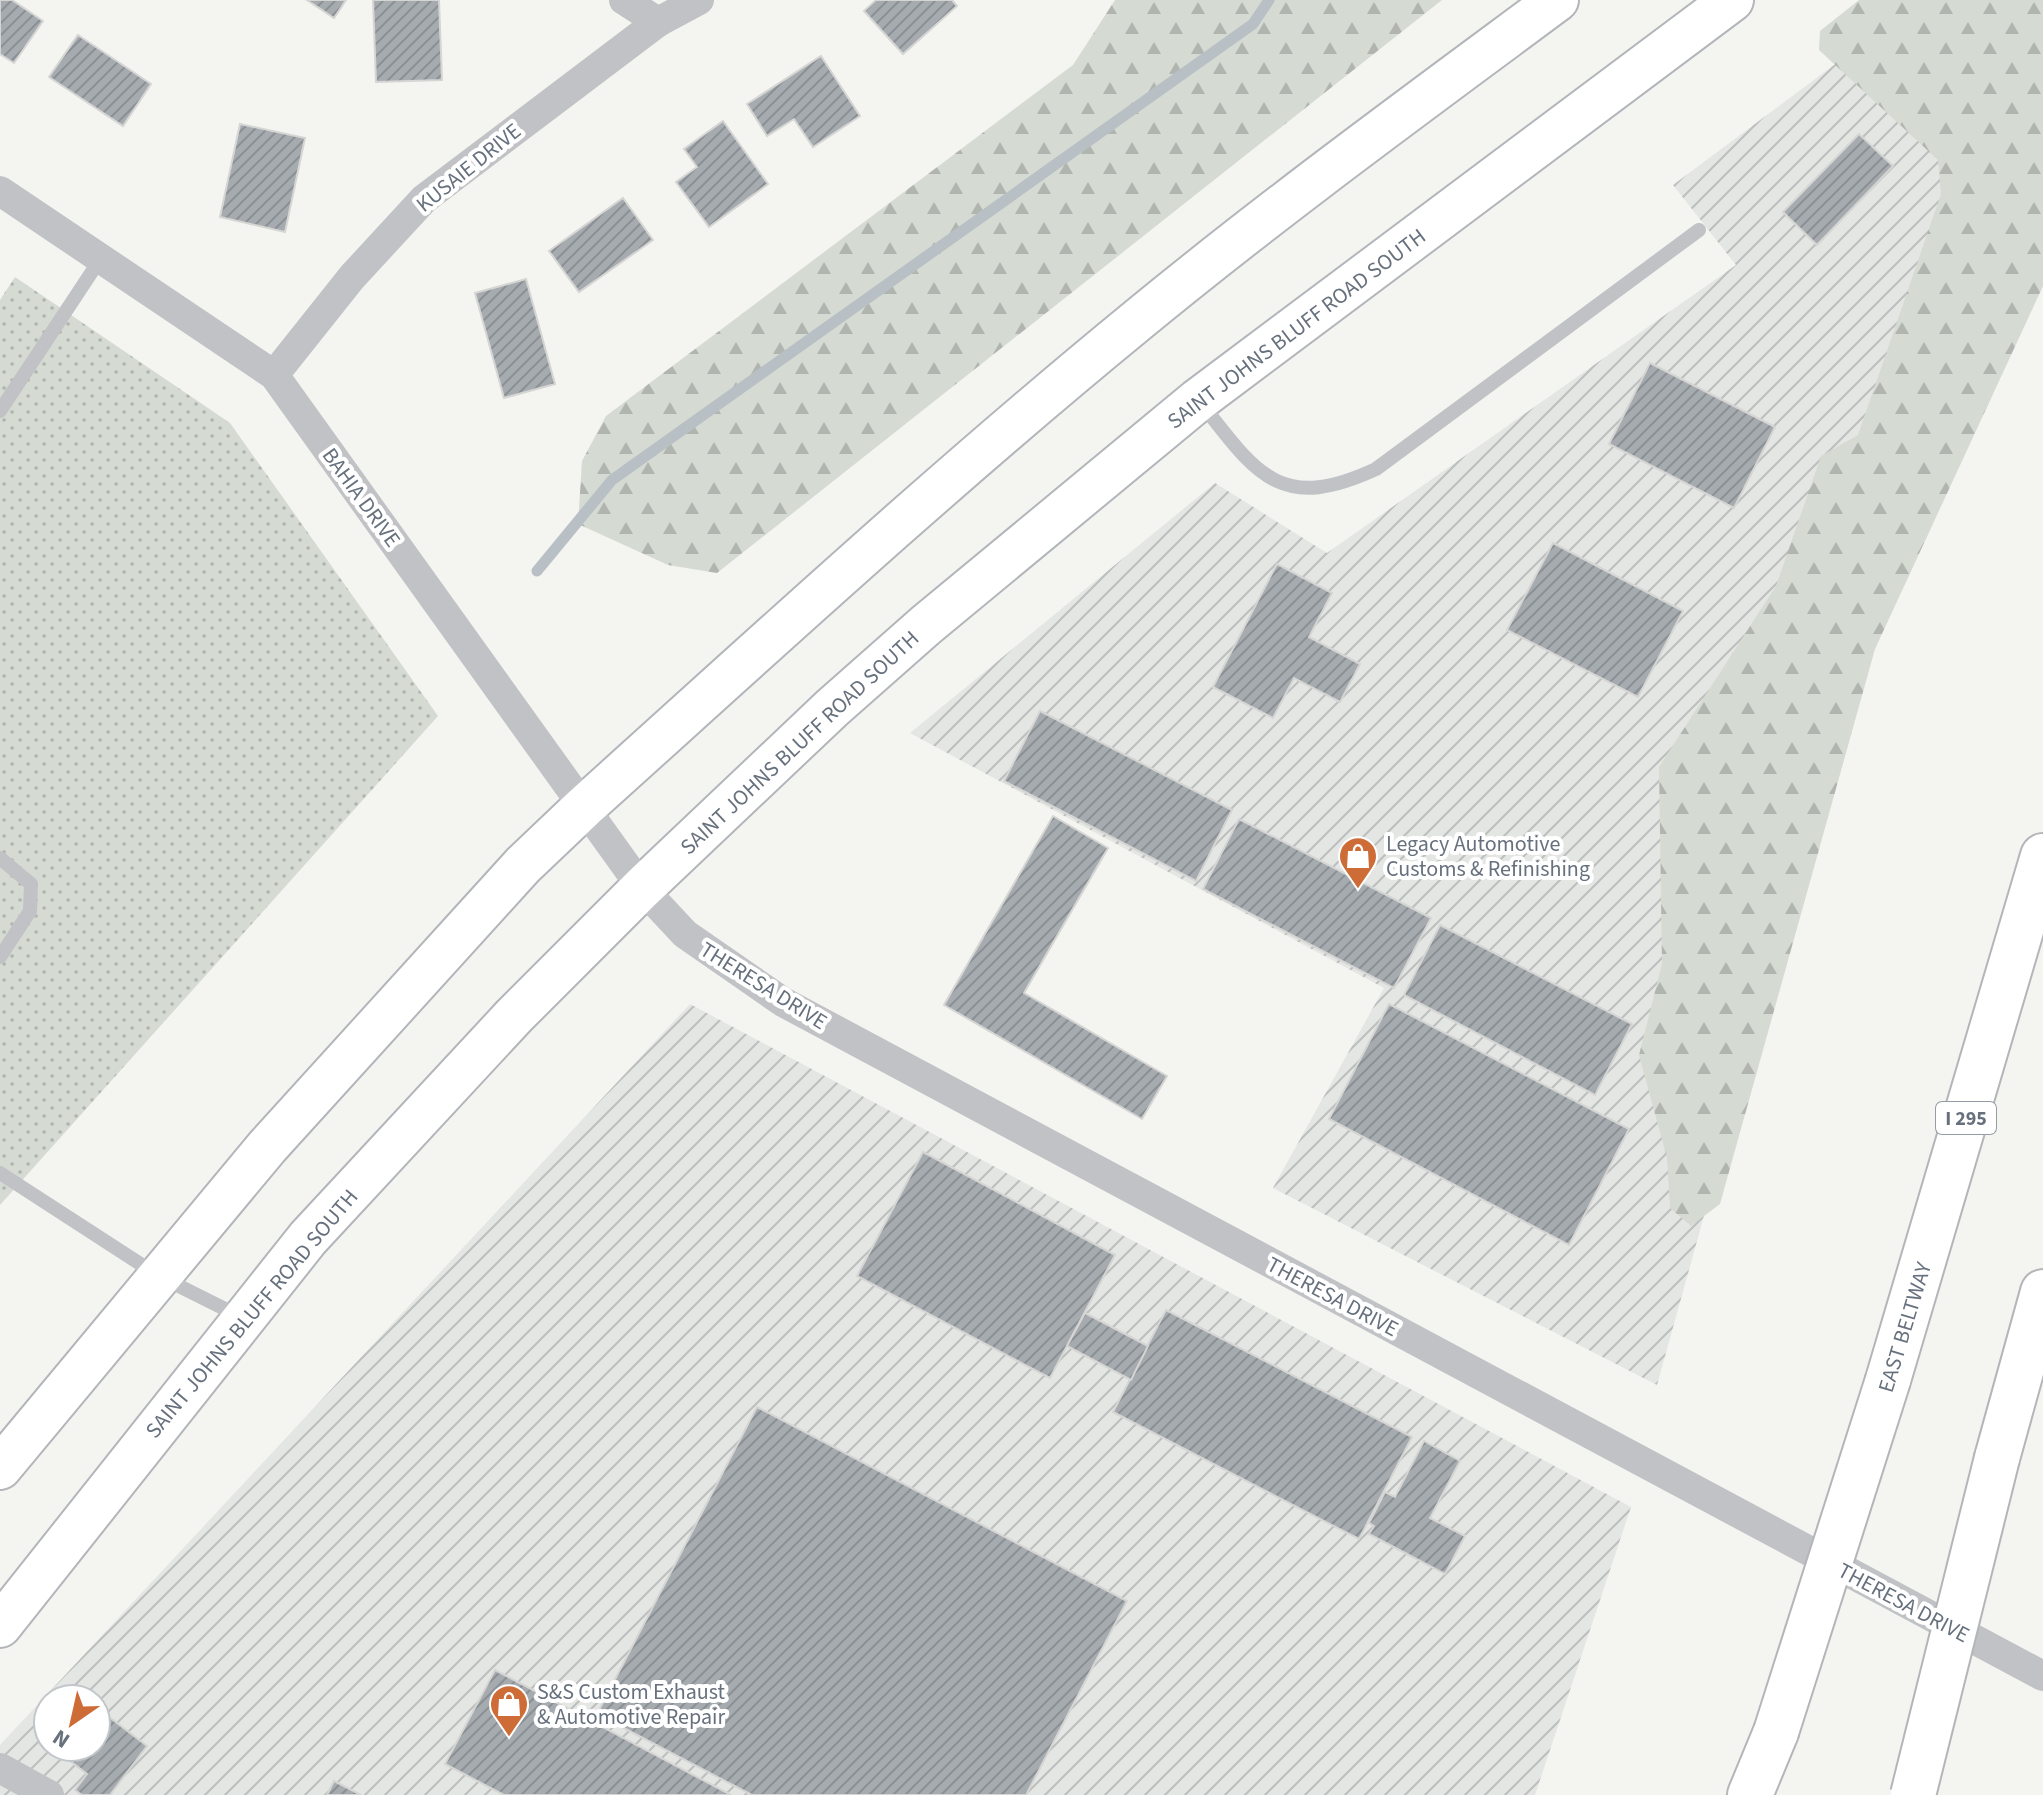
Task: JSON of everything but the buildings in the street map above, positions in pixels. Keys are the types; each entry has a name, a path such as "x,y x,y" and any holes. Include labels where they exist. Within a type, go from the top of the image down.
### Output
{"highway":[{"name":"EAST BELTWAY","path":"1758,1795 1888,1380 2043,856"},
{"path":"1913,1795 1997,1458 2043,1292"},
{"path":"1750,1795 1776,1732"}],"main road":[{"path":"0,1468 331,1075 523,865 584,807 988,445 1122,333 1334,166 1557,0"},
{"name":"SAINT JOHNS BLUFF ROAD SOUTH","path":"0,1626 308,1238 514,1016 642,888 832,708 926,625 1198,400 1732,0"}],"street":[{"path":"624,0 658,22"},
{"name":"KUSAIE DRIVE","path":"274,375 352,277 424,199 658,22 699,0"},
{"name":"BAHIA DRIVE","path":"0,191 274,375 642,888"},
{"name":"THERESA DRIVE","path":"642,888 685,934 783,1002 2043,1676"},
{"path":"0,1768 49,1795"}],"lane":[{"path":"1198,400 1232,444 1256,469 1278,484 1295,489 1335,486 1376,469 1699,230"},
{"path":"0,411 102,257"},
{"path":"0,858 31,884 30,911 0,957"},
{"path":"0,1173 159,1276 243,1318"}],"shaded area":[{"path":"1921,0 2042,0 1657,1385 1273,1188 1384,988 910,733 1215,483 1327,553 1736,265 1673,185"},
{"path":"690,1004 1631,1507 1535,1795 0,1795 0,1745 32,1711 32,1763 112,1763 112,1683 58,1683"}],"green space":[{"path":"1115,0 1442,0 717,573 668,565 578,524 582,461 606,416 1073,65"},
{"path":"1859,0 2043,0 2043,286 1875,649 1720,1204 1691,1226 1670,1208 1667,1158 1639,1055 1662,964 1659,767 1776,586 1821,456 1858,435 1941,194 1938,160 1819,50 1820,31"},
{"path":"15,277 230,423 438,716 0,1205 0,300"}],"waterway":[{"path":"537,571 612,480 1253,24 1269,0"}],"place":[{"name":"Legacy Automotive Customs & Refinishing","path":"1358,890"},
{"name":"S&S Custom Exhaust & Automotive Repair","path":"509,1738"}]}
